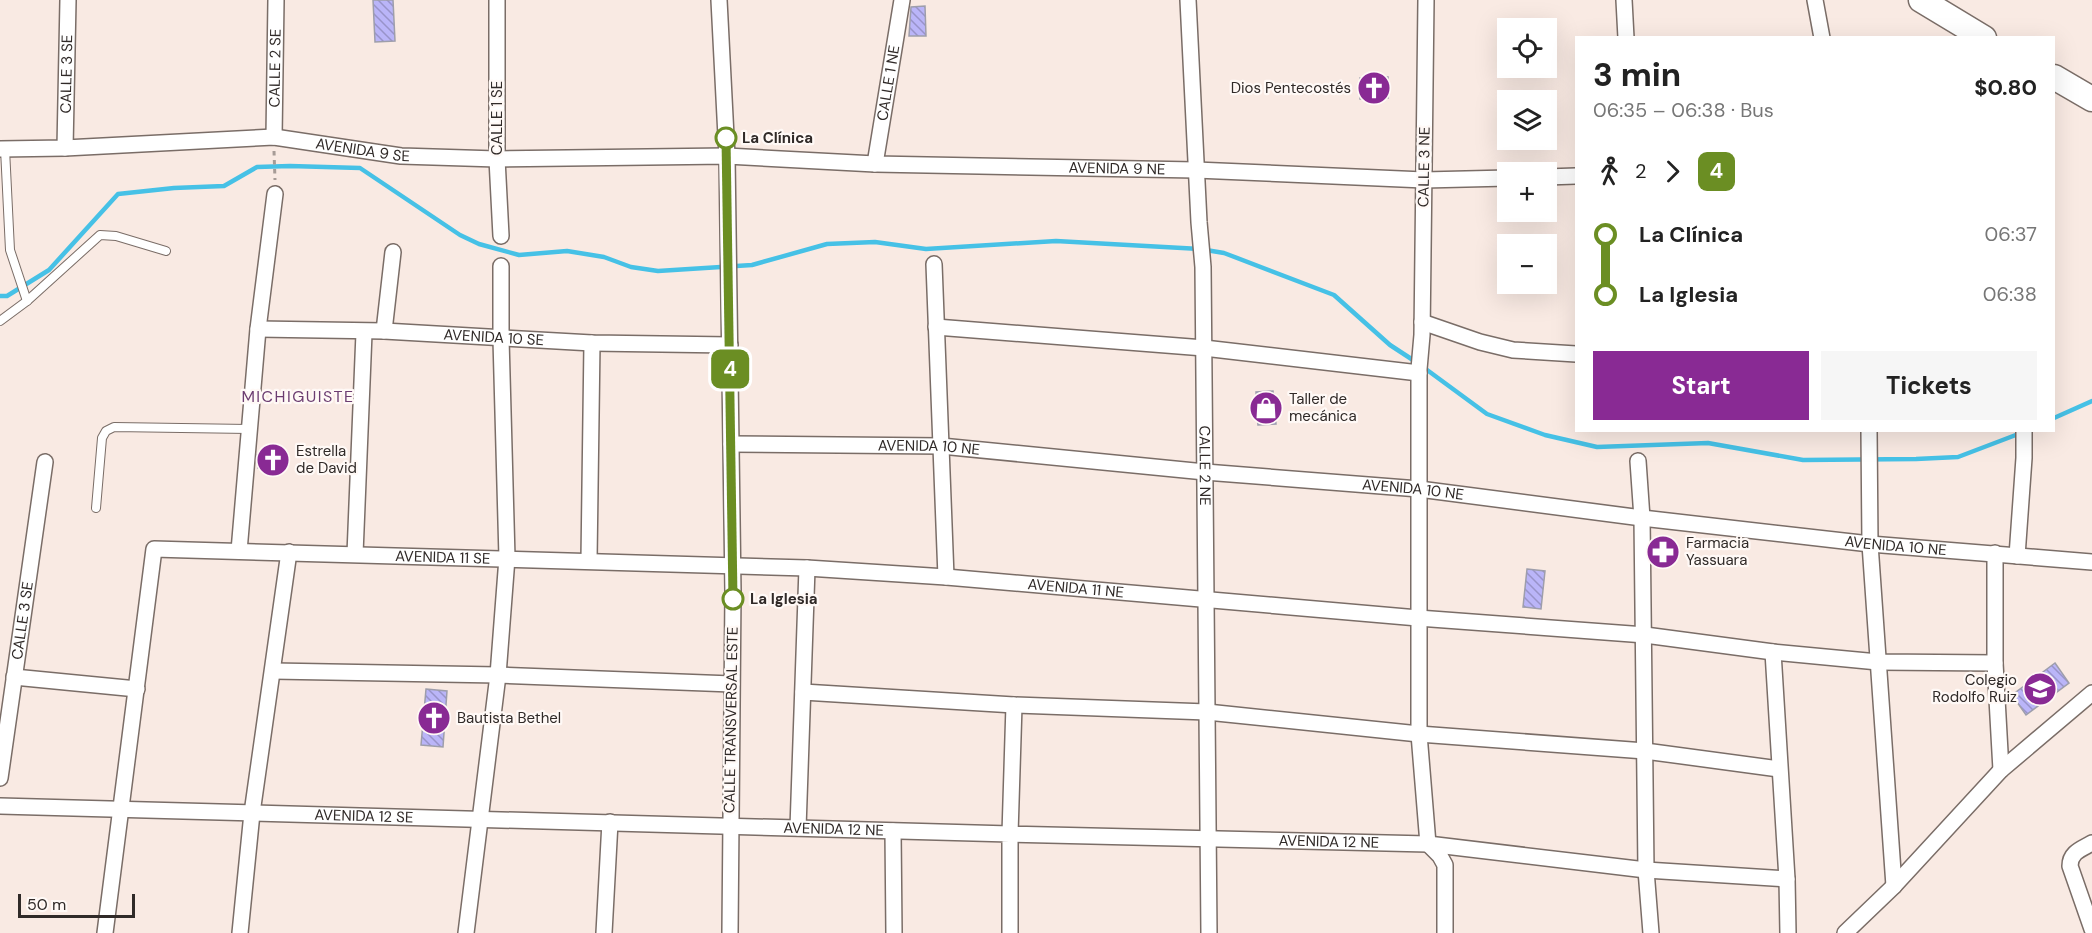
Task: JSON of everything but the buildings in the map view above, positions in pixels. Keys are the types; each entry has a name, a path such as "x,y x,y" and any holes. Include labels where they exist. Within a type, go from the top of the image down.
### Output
{"main road":[{"path":"1921,0 1981,36"},
{"path":"2055,78 2092,99"}],"street":[{"name":"CALLE 3 SE","path":"65,148 68,0"},
{"name":"CALLE 2 SE","path":"274,136 276,0"},
{"name":"CALLE 1 SE","path":"497,0 497,159 501,236"},
{"path":"719,0 727,156"},
{"name":"CALLE 1 NE","path":"875,164 902,0"},
{"name":"CALLE 2 NE","path":"1188,0 1198,222 1203,267 1209,933"},
{"name":"CALLE 3 NE","path":"1426,0 1422,328 1419,371 1418,618 1419,734 1428,844"},
{"path":"1624,0 1626,36"},
{"path":"1815,0 1822,36"},
{"name":"AVENIDA 9 SE","path":"2,149 65,148 274,136 401,156 497,159 727,156"},
{"name":"AVENIDA 9 NE","path":"727,156 875,164 1196,170 1424,180 1497,178"},
{"name":"CALLE TRANSVERSAL ESTE","path":"727,156 733,564 730,933"},
{"path":"1557,177 1575,176"},
{"path":"239,551 258,329 275,194"},
{"path":"384,332 393,252"},
{"path":"933,264 946,577"},
{"path":"466,933 498,675 507,558 501,266"},
{"path":"936,327 1204,348 1419,371"},
{"path":"1422,328 1513,350 1575,354"},
{"name":"AVENIDA 10 SE","path":"258,329 384,332 592,343 730,345"},
{"path":"355,554 364,333"},
{"path":"589,560 592,343"},
{"path":"1869,432 1870,544 1894,886"},
{"path":"2017,556 2025,458 2024,432"},
{"name":"AVENIDA 10 NE","path":"731,444 941,447 1419,489 1870,544 2092,562"},
{"path":"1638,461 1645,635 1646,870 1651,933"},
{"name":"CALLE 3 SE","path":"0,778 45,462"},
{"name":"AVENIDA 11 SE","path":"136,689 154,549 733,564"},
{"path":"240,933 252,813 289,552"},
{"path":"1995,553 1995,663 2001,770"},
{"name":"AVENIDA 11 NE","path":"733,564 946,577 1418,618"},
{"path":"798,828 807,568"},
{"path":"1418,618 1645,635 1773,652 1878,662 1995,663"},
{"path":"1773,652 1787,879 1788,933"},
{"path":"273,671 498,675 732,684"},
{"path":"14,677 136,689 105,933"},
{"path":"803,692 1014,705 1207,712 1419,734 1645,751 1779,769"},
{"path":"1845,933 1894,886 2001,770 2092,693"},
{"path":"1010,933 1014,705"},
{"name":"AVENIDA 12 SE","path":"0,806 730,826"},
{"path":"604,933 610,822"},
{"name":"AVENIDA 12 NE","path":"730,826 1428,844 1646,870 1787,879"},
{"path":"892,831 894,933"},
{"path":"2092,843 2070,858 2070,866 2092,929"},
{"path":"1428,844 1445,865 1445,933"}],"lane":[{"path":"2,149 10,250 26,298"},
{"path":"0,321 100,236 116,236 166,251"},
{"path":"96,508 102,438 106,431 114,427 249,429"}],"path":[{"path":"274,136 275,194"}],"waterway":[{"path":"0,296 7,296 49,270 118,194 224,186 257,167 360,168 460,235 479,244 519,255 567,251 604,257 631,267 658,271 752,265 827,244 875,242 926,249 1056,241 1200,249 1224,253 1334,295 1390,345 1416,362"},
{"path":"1423,367 1487,414 1545,435 1597,447 1708,443 1803,460 1916,459 1958,457 2021,433"},
{"path":"2055,418 2092,401"}],"bus line":[{"name":"4","path":"726,138 733,599"}],"place":[{"name":"Dios Pentecostés","path":"1374,88"},
{"name":"La Clínica","path":"726,138"},
{"name":"Taller de mecánica","path":"1266,408"},
{"name":"Estrella de David","path":"273,460"},
{"name":"Farmacia Yassuara","path":"1663,552"},
{"name":"La Iglesia","path":"733,599"},
{"name":"Colegio Rodolfo Ruiz","path":"2040,689"},
{"name":"Bautista Bethel","path":"434,718"}],"district":[{"name":"MICHIGUISTE","path":"298,396"}]}
